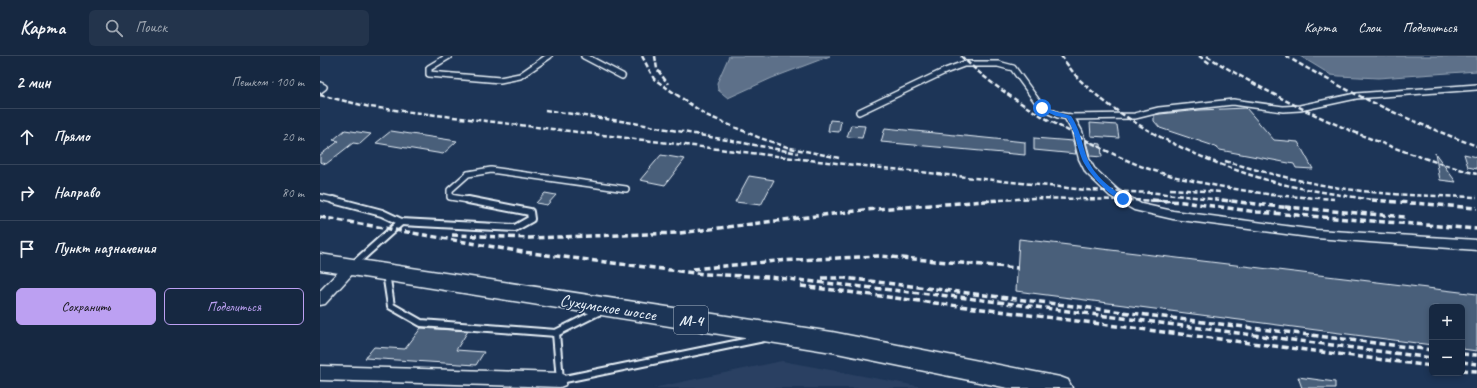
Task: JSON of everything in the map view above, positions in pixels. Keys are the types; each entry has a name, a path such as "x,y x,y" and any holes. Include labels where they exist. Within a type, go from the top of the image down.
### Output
{"highway":[{"name":"Сухумское шоссе","path":"320,262 832,342 1060,388"}],"street":[{"path":"1069,117 1077,131 1084,159 1090,170 1114,193 1138,207 1173,215 1316,234 1477,246"},
{"path":"320,300 351,266"},
{"path":"320,373 560,380"}],"lane":[{"path":"449,56 429,68 429,74 500,80 520,76 549,56"},
{"path":"584,56 622,76"},
{"path":"859,112 945,71 964,64 998,64 1013,68 1042,108 1058,115 1069,117 1121,115 1135,116 1159,110 1233,102 1283,109 1300,108 1356,96 1477,87"},
{"path":"320,85 324,87 320,90"},
{"path":"320,197 382,212 401,222 515,228 531,219 530,212 450,197 450,190 460,178 471,172 491,170 626,189"},
{"path":"351,266 401,222"},
{"path":"386,272 391,306 421,323 556,333 609,307"},
{"path":"556,333 560,380 783,334"}],"shaded area":[{"path":"729,56 830,56 772,78 728,98 718,90 717,83"},
{"path":"1300,56 1477,56 1477,71 1378,78 1339,76 1331,75"},
{"path":"782,361 928,388 653,388"}],"building":[{"path":"1246,108 1274,140 1298,142 1313,169 1296,168 1294,164 1220,150 1211,145 1160,128 1154,121 1154,115 1160,114 1200,110"},
{"path":"830,120 841,121 839,132 828,131"},
{"path":"1090,123 1117,125 1119,138 1091,136"},
{"path":"851,125 865,126 862,138 847,137"},
{"path":"885,128 1025,142 1025,155 881,142"},
{"path":"345,130 371,134 360,144 353,143 326,164 320,162 320,155 339,141 333,140"},
{"path":"391,131 457,141 443,154 376,143"},
{"path":"1034,138 1073,141 1076,154 1034,150"},
{"path":"1086,142 1101,144 1102,157 1090,156"},
{"path":"1435,153 1456,182 1440,180"},
{"path":"1464,154 1477,157 1477,169 1468,167"},
{"path":"661,155 685,159 665,185 640,180"},
{"path":"749,176 774,180 761,205 735,202"},
{"path":"545,193 556,195 547,205 536,203"},
{"path":"1019,239 1477,294 1477,351 1465,349 1465,304 1429,304 1429,345 1016,291"},
{"path":"421,328 468,331 456,350 484,352 476,365 365,358 374,347 405,349"},
{"path":"1298,377 1335,382 1335,388 1302,388"}],"railway":[{"path":"642,56 654,79 706,115 760,138 790,148 839,158"},
{"path":"655,56 657,69 668,84"},
{"path":"961,56 975,69 1019,102 1067,130 1128,161 1155,171 1184,179 1274,195"},
{"path":"1061,56 1082,82 1124,115 1148,130 1200,156 1227,167 1278,183 1315,191 1377,201"},
{"path":"1199,56 1211,64"},
{"path":"1207,56 1304,110 1338,125 1406,152 1477,174"},
{"path":"1286,56 1379,106 1427,127 1477,146"},
{"path":"320,95 370,107 818,161 1086,190 1152,193"},
{"path":"545,110 634,123 798,153"},
{"path":"1225,161 1297,180 1352,190 1424,196 1477,197"},
{"path":"1170,189 1222,192"},
{"path":"1147,192 1225,200"},
{"path":"1270,195 1334,199"},
{"path":"993,200 1034,198 1165,201"},
{"path":"452,235 530,238 679,233 864,210 993,200"},
{"path":"985,201 993,200"},
{"path":"993,200 1000,200"},
{"path":"1152,200 1165,201"},
{"path":"1225,200 1231,201"},
{"path":"1225,200 1290,208"},
{"path":"1372,200 1477,208"},
{"path":"1165,201 1172,201"},
{"path":"1165,201 1257,212 1477,229"},
{"path":"1285,207 1406,217"},
{"path":"320,217 523,252 703,274 769,277 967,298 1429,358"},
{"path":"693,269 776,261 879,256 1018,268"},
{"path":"822,278 845,278 1429,350"},
{"path":"801,286 1429,366"},
{"path":"1465,354 1477,355"},
{"path":"1465,362 1477,364"},
{"path":"1465,370 1477,371"}],"route":[{"path":"1042,108 1058,115 1069,117 1077,131 1084,159 1090,170 1114,193 1123,199"}]}
